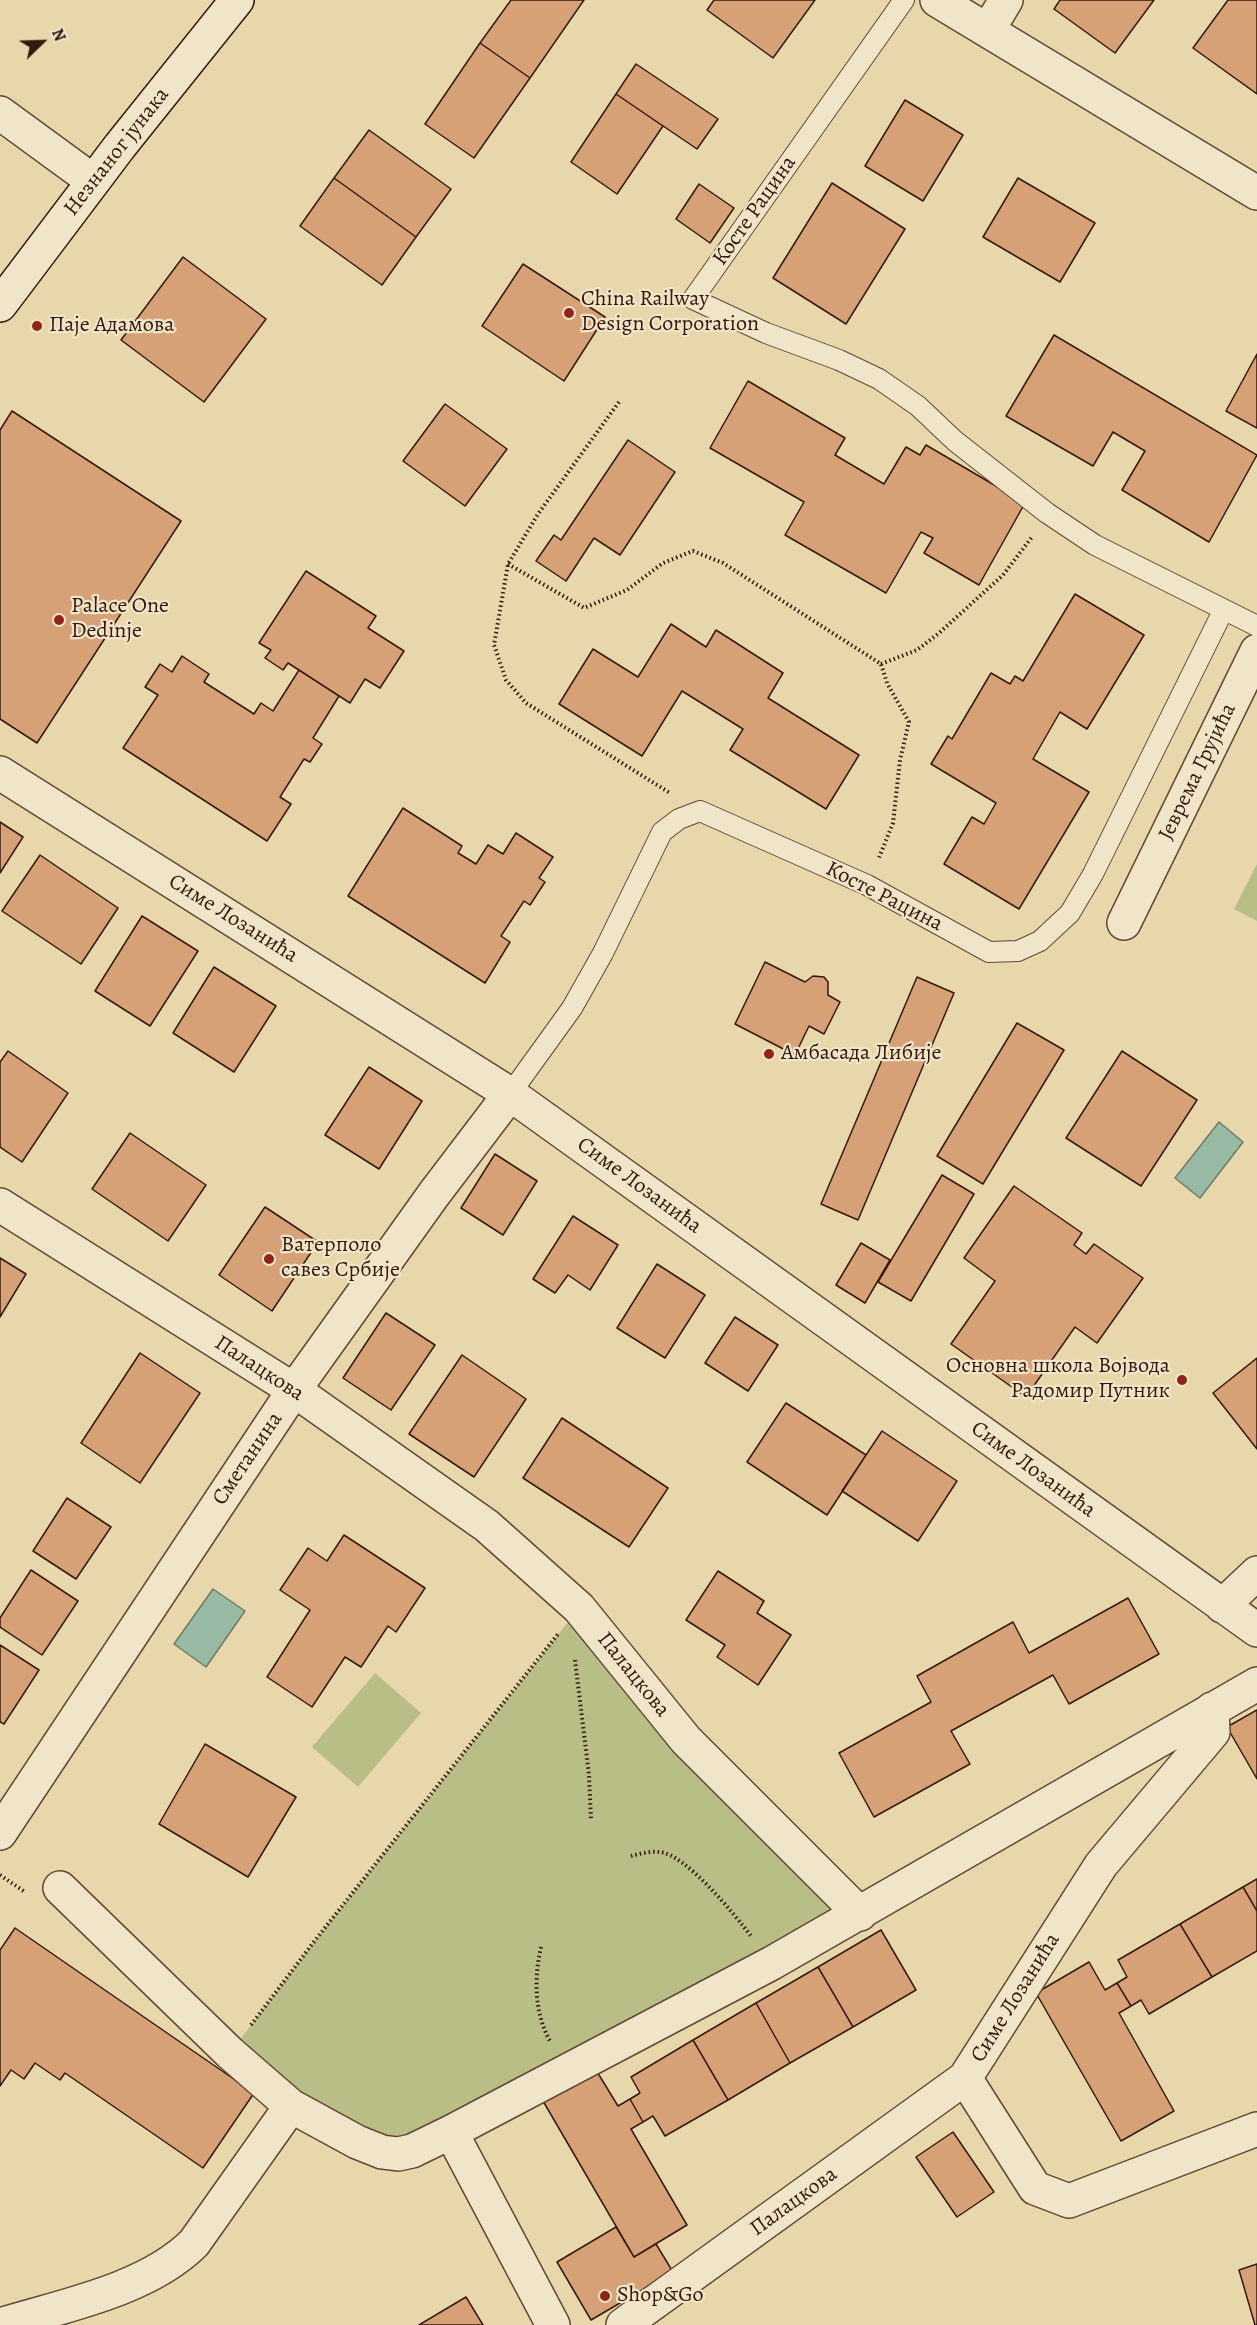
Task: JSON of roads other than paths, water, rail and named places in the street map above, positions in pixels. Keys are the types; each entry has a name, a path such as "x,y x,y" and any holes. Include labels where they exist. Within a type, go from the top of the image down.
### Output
{"street":[{"name":"Незнаног јунака","path":"0,305 93,181 237,0"},
{"path":"938,0 1257,194"},
{"path":"988,30 1006,0"},
{"path":"0,113 93,181"},
{"name":"Јеврема Грујића","path":"1124,923 1257,651"},
{"name":"Симе Лозанића","path":"0,773 510,1094 1257,1630"},
{"name":"Сметанина","path":"0,1833 294,1390 434,1194 510,1094"},
{"name":"Палацкова","path":"0,1205 294,1390 487,1526 686,1740 860,1914"},
{"path":"1222,1606 1257,1573"},
{"path":"60,1888 230,2053 291,2106 357,2142 382,2152 398,2154 412,2151 451,2132 772,1963 1257,1684"},
{"name":"Симе Лозанића","path":"1212,1709 1213,1732 1101,1865 965,2078 1035,2188 1070,2201 1257,2129"},
{"name":"Палацкова","path":"623,2325 965,2078"},
{"path":"0,2325 96,2296 137,2280 184,2253 194,2243 291,2106"},
{"path":"451,2132 553,2325"}],"lane":[{"name":"Косте Рацина","path":"904,0 693,298 766,333 839,360 879,379 918,405 955,441 1047,513 1095,545 1257,626"},
{"name":"Косте Рацина","path":"510,1094 572,1008 603,953 662,832 679,819 700,812 867,885 989,952 1018,951 1040,941 1070,913 1093,874 1223,611"}],"place":[{"name":"China Railway Design Corporation","path":"569,313"},
{"name":"Паје Адамова","path":"37,326"},
{"name":"Palace One Dedinje","path":"59,620"},
{"name":"Амбасада Либије","path":"769,1054"},
{"name":"Ватерполо савез Србије","path":"269,1259"},
{"name":"Основна школа Војвода Радомир Путник","path":"1182,1380"},
{"name":"Shop&Go","path":"605,2296"}]}
